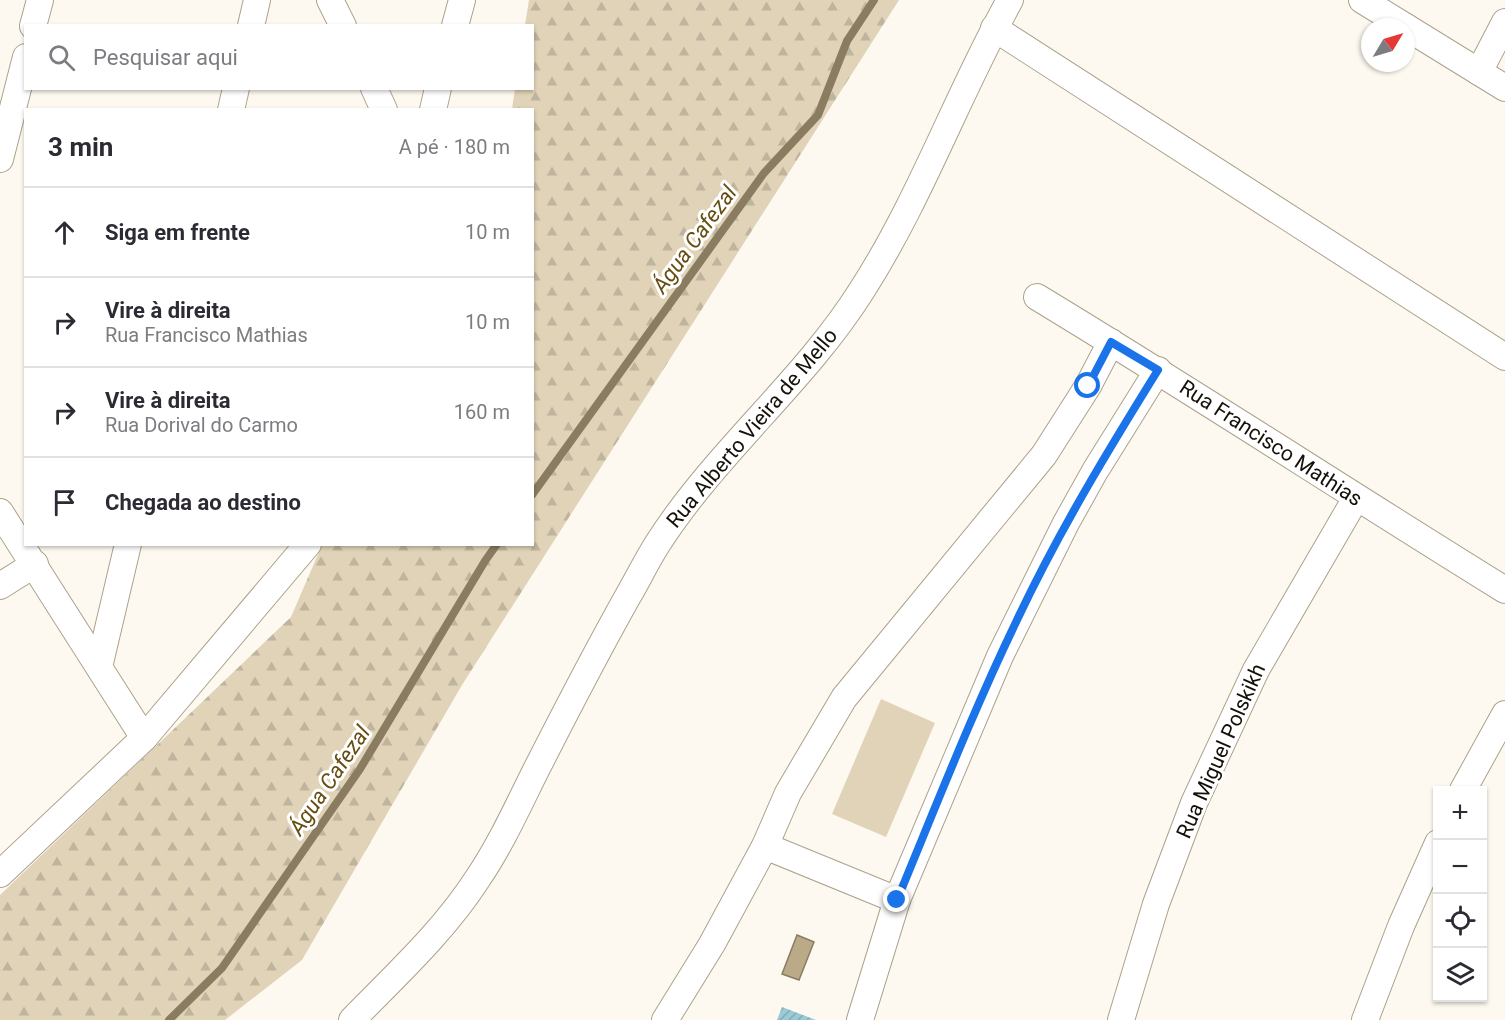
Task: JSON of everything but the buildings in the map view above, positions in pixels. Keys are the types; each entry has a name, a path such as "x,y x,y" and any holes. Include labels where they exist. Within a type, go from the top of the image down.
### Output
{"street":[{"path":"34,24 40,0"},
{"path":"251,24 257,0"},
{"path":"330,0 342,24"},
{"path":"456,24 462,0"},
{"name":"Rua Alberto Vieira de Mello","path":"352,1020 432,938 457,909 478,878 498,846 601,644 657,544 683,506 836,328 862,290 900,226 994,28 1010,0"},
{"path":"1362,0 1391,18"},
{"path":"1479,72 1505,22"},
{"path":"994,28 1505,357"},
{"path":"1415,33 1505,88"},
{"path":"0,159 24,65"},
{"path":"231,108 236,90"},
{"path":"375,90 383,108"},
{"path":"433,108 438,90"},
{"name":"Rua Francisco Mathias","path":"1037,297 1158,370 1356,498 1505,590"},
{"path":"665,1020 712,944 765,846 788,793 844,698 1044,455 1088,386 1111,342"},
{"path":"860,1020 897,900 1018,617 1072,513 1158,370"},
{"name":"Rua Miguel Polskikh","path":"1121,1020 1156,904 1194,803 1256,670 1356,498"},
{"path":"0,512 144,738"},
{"path":"99,667 128,546"},
{"path":"0,874 144,738 306,546"},
{"path":"0,586 34,564"},
{"path":"1465,786 1505,714"},
{"path":"765,846 897,900"},
{"path":"1365,1020 1401,926 1433,852"}],"green space":[{"path":"529,0 899,0 462,685 302,960 225,1020 0,1020 0,895 291,617 322,546 534,546 534,108 512,108 515,90 534,90 534,24 525,24"},
{"path":"881,699 935,723 886,837 832,814"}],"shaded area":[{"path":"797,935 814,942 799,980 782,974"}],"waterway":[{"name":"Água Cafezal","path":"534,492 764,173 818,115 847,41 874,0"},
{"name":"Água Cafezal","path":"169,1020 222,968 360,769 496,546"}],"route":[{"path":"897,900 1018,617 1095,471 1158,370 1111,342 1088,386"}]}
